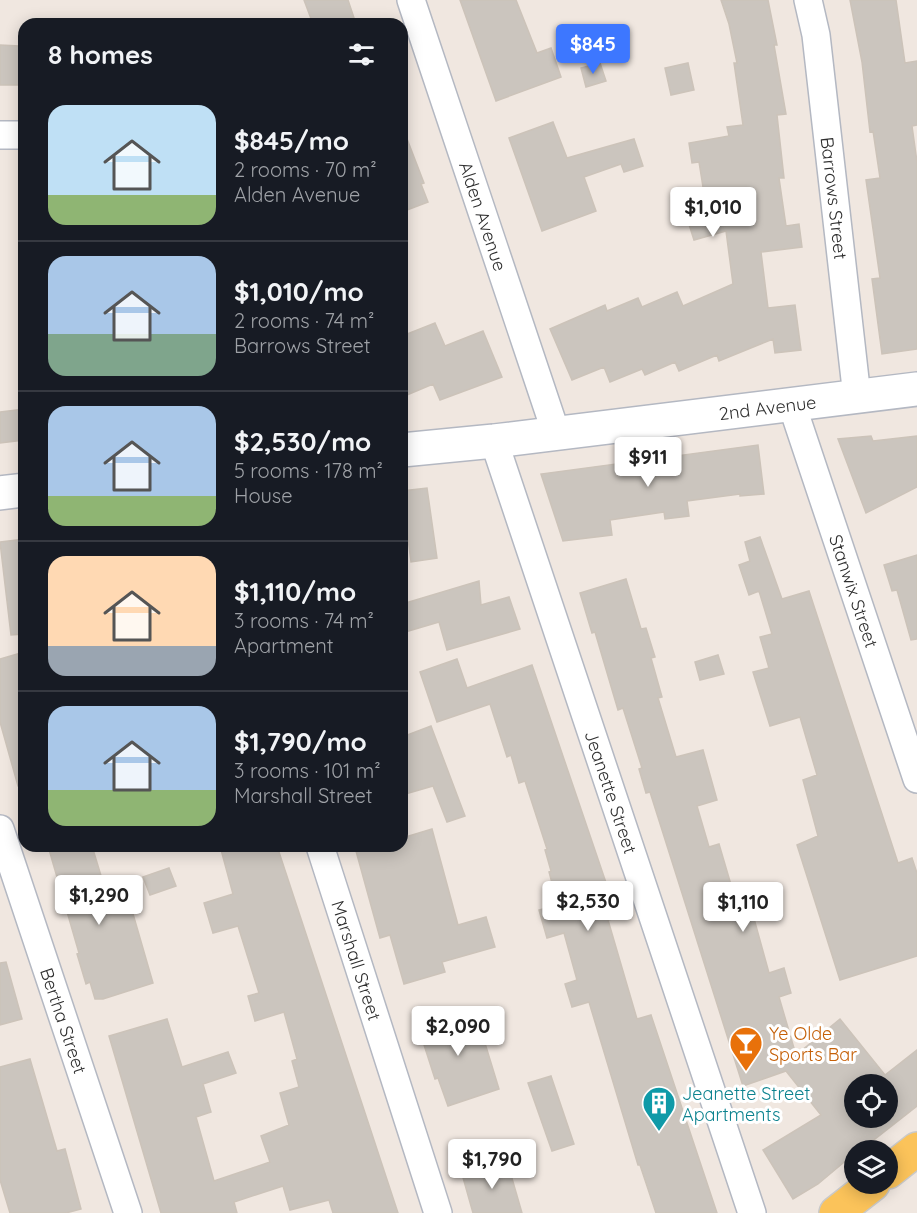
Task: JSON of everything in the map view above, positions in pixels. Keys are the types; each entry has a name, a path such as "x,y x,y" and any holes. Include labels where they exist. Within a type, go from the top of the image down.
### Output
{"main road":[{"path":"898,1164 917,1149"},
{"path":"836,1213 860,1194"}],"street":[{"name":"Alden Avenue","path":"411,0 556,432"},
{"name":"Barrows Street","path":"808,0 816,34 857,397"},
{"path":"0,135 18,135"},
{"name":"2nd Avenue","path":"408,449 917,389"},
{"name":"Stanwix Street","path":"792,405 917,778"},
{"name":"Jeanette Street","path":"494,441 752,1213"},
{"path":"0,493 18,491"},
{"name":"Bertha Street","path":"0,829 128,1213"},
{"name":"Marshall Street","path":"322,852 438,1213"}],"building":[{"path":"304,0 348,0 354,18 311,18"},
{"path":"460,0 516,0 537,53 551,48 561,77 496,101"},
{"path":"721,0 768,0 777,45 774,45 786,114 777,115 784,178 779,178 786,226 799,224 802,247 761,252 768,308 795,305 801,350 775,353 773,339 719,361 717,355 679,371 675,362 645,375 642,369 610,382 604,367 572,380 550,329 605,305 607,311 638,298 642,307 677,292 683,306 733,284 726,231 694,240 687,218 707,212 699,162 692,163 689,143 729,136 727,127 743,125 734,63 737,63 729,24"},
{"path":"850,0 896,0 905,63 917,61 917,125 912,126 917,162 917,349 882,354 872,279 880,278 866,180 880,178 873,131 870,132 862,62"},
{"path":"0,45 18,46 18,85 0,85"},
{"path":"600,63 606,81 586,87 581,68"},
{"path":"688,63 694,90 671,95 665,68"},
{"path":"553,122 567,158 634,139 643,166 624,172 621,164 584,177 596,211 542,231 509,138"},
{"path":"408,141 424,183 421,184 428,202 408,210"},
{"path":"435,323 445,346 483,331 502,377 440,400 433,384 408,394 408,334"},
{"path":"18,410 18,441 0,443 0,412"},
{"path":"871,436 873,441 917,436 917,487 866,513 838,439"},
{"path":"758,445 764,494 740,496 740,494 687,501 689,516 665,519 664,512 610,520 612,535 563,541 541,474"},
{"path":"427,488 437,558 411,562 408,538 408,490"},
{"path":"760,537 782,599 809,591 898,863 912,858 917,873 917,956 840,980 797,845 818,836 803,780 817,775 800,717 770,726 753,672 769,668 760,637 772,634 759,591 749,595 739,565 750,561 745,542"},
{"path":"18,540 18,634 11,635 0,542"},
{"path":"917,555 917,639 911,640 897,590 892,591 884,565"},
{"path":"626,579 641,629 646,628 655,657 651,658 662,697 658,698 676,757 703,750 717,800 697,806 709,847 719,844 734,895 751,890 758,913 753,915 769,973 784,968 791,993 779,997 796,1055 840,1019 884,1074 844,1074 844,1128 889,1128 874,1140 844,1140 844,1162 818,1184 793,1199 763,1150 821,1115 786,1071 743,1086 650,792 646,793 639,769 642,768 623,708 618,710 595,632 592,633 580,593"},
{"path":"479,581 481,605 509,597 520,629 447,650 439,622 408,631 408,602"},
{"path":"18,654 18,786 0,722 0,659"},
{"path":"718,655 724,674 700,680 695,662"},
{"path":"457,659 467,688 532,665 618,918 608,920 637,1019 651,1015 717,1213 656,1213 640,1165 638,1165 589,1002 572,1007 565,984 577,980 564,933 547,938 539,910 558,905 549,872 551,871 545,850 547,849 525,781 519,783 511,755 507,757 490,704 437,722 420,672"},
{"path":"431,726 465,816 447,822 433,786 408,793 408,735"},
{"path":"432,829 458,925 486,917 495,947 442,962 445,972 404,984 390,935 380,938 356,852 408,852 408,836"},
{"path":"50,852 94,852 112,912 131,907 153,983 103,999 95,999 90,982 86,984 77,954 79,953"},
{"path":"222,852 279,852 398,1213 333,1213 329,1200 290,1210 283,1186 234,1202 237,1213 161,1213 109,1036 167,1019 182,1067 228,1052 236,1073 203,1084 211,1112 196,1117 214,1181 270,1162 261,1136 289,1125 280,1093 299,1087 292,1061 297,1059 284,1012 255,1021 248,996 259,993 238,926 213,933 204,903 233,894"},
{"path":"169,868 176,886 150,895 143,877"},
{"path":"6,962 22,1019 0,1025 0,963"},
{"path":"467,1009 477,1042 484,1040 499,1089 448,1106 438,1078 435,1079 417,1023"},
{"path":"917,1050 917,1106 898,1121 898,1074 886,1074"},
{"path":"30,1059 57,1151 65,1149 81,1209 66,1213 10,1213 0,1180 0,1067"},
{"path":"551,1076 574,1144 552,1151 528,1083"},
{"path":"507,1161 522,1213 473,1213 462,1174"}],"place":[{"name":"Ye Olde Sports Bar","path":"746,1072"},
{"name":"Jeanette Street Apartments","path":"659,1132"}]}
